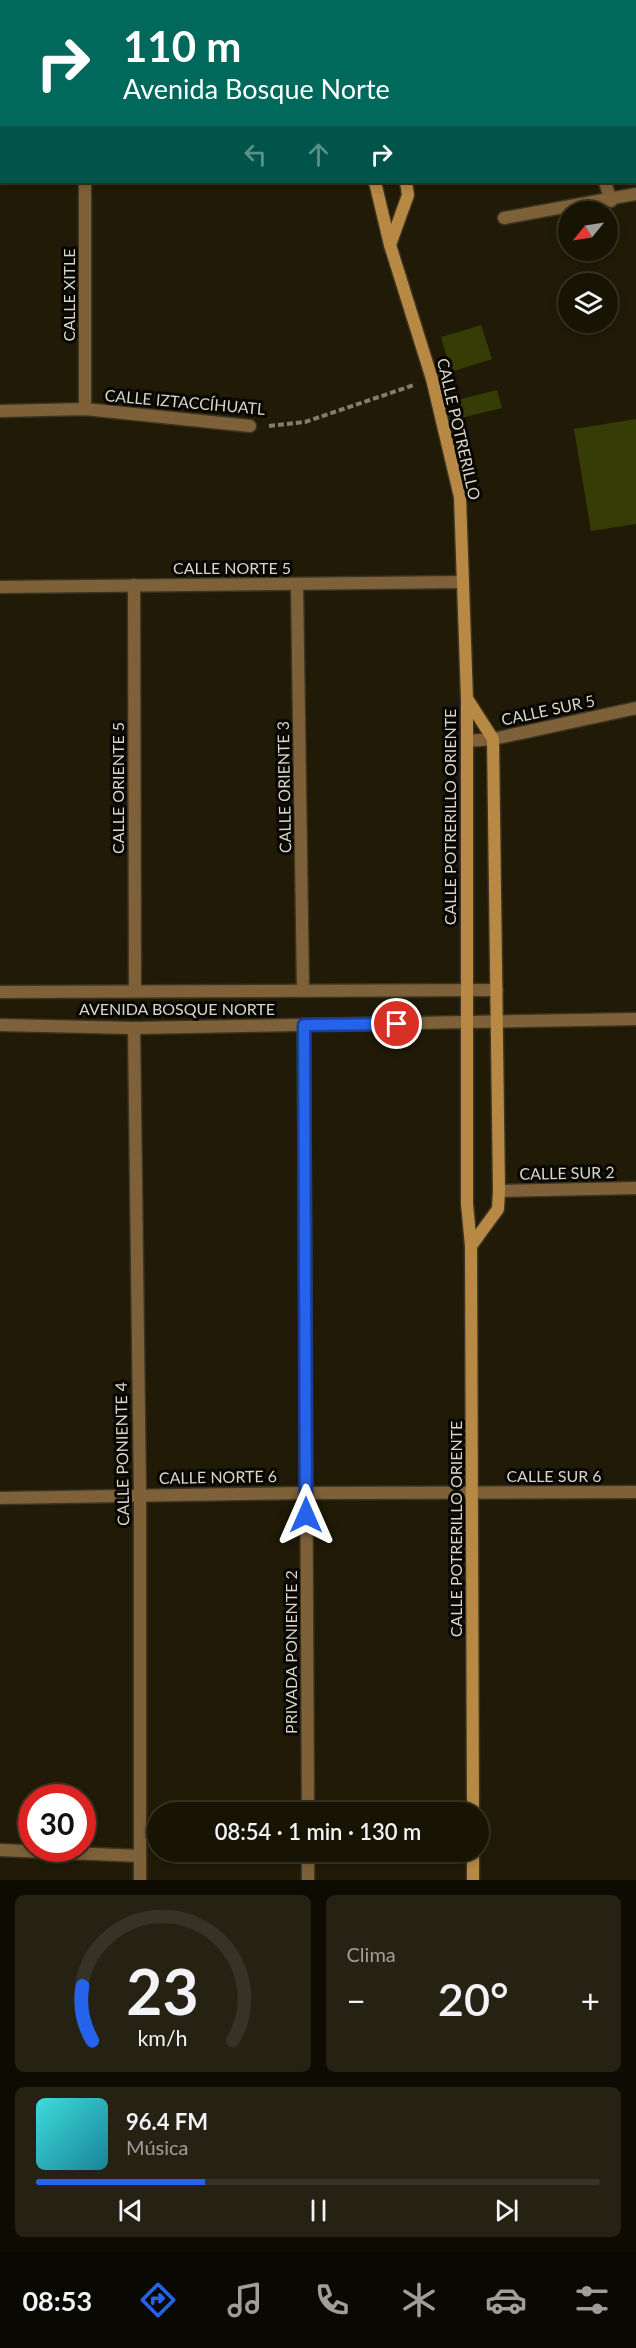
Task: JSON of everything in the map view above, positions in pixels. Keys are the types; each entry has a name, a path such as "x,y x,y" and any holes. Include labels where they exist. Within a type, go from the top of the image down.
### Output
{"street":[{"name":"CALLE XITLE","path":"85,183 85,409"},
{"name":"CALLE POTRERILLO","path":"375,183 390,245 432,379 460,497 467,699"},
{"path":"390,245 408,195 406,183"},
{"path":"605,183 610,201 636,194"},
{"path":"504,218 558,209"},
{"name":"CALLE IZTACCÍHUATL","path":"0,411 85,409 250,426"},
{"name":"CALLE NORTE 5","path":"0,587 463,582"},
{"name":"CALLE ORIENTE 3","path":"297,584 303,990"},
{"name":"CALLE ORIENTE 5","path":"134,585 135,991"},
{"name":"CALLE POTRERILLO ORIENTE","path":"467,699 493,739"},
{"name":"CALLE POTRERILLO ORIENTE","path":"467,699 466,990 468,1204 471,1246 473,1802"},
{"name":"CALLE SUR 5","path":"467,741 493,739 636,708"},
{"path":"471,1246 498,1209 499,1191 493,739"},
{"name":"AVENIDA BOSQUE NORTE","path":"0,992 497,990"},
{"name":"AVENIDA BOSQUE NORTE","path":"0,1025 134,1028 636,1019"},
{"name":"PRIVADA PONIENTE 2","path":"304,1025 308,1802"},
{"name":"CALLE PONIENTE 4","path":"134,1028 140,1494 140,1880"},
{"name":"CALLE SUR 2","path":"499,1191 636,1188"},
{"name":"CALLE NORTE 6","path":"0,1498 306,1492 473,1493"},
{"name":"CALLE SUR 6","path":"473,1493 636,1492"},
{"path":"0,1850 140,1856"},
{"path":"308,1862 308,1880"},
{"path":"473,1862 473,1880"}],"path":[{"name":"CALLE IZTACCÍHUATL","path":"250,426 305,422 432,379"}],"building":[{"path":"481,325 492,359 451,372 441,337"},
{"path":"497,390 502,408 461,418 457,400"},
{"path":"636,419 636,524 591,531 574,429"}],"route":[{"path":"306,1515 304,1025 397,1024"}]}
